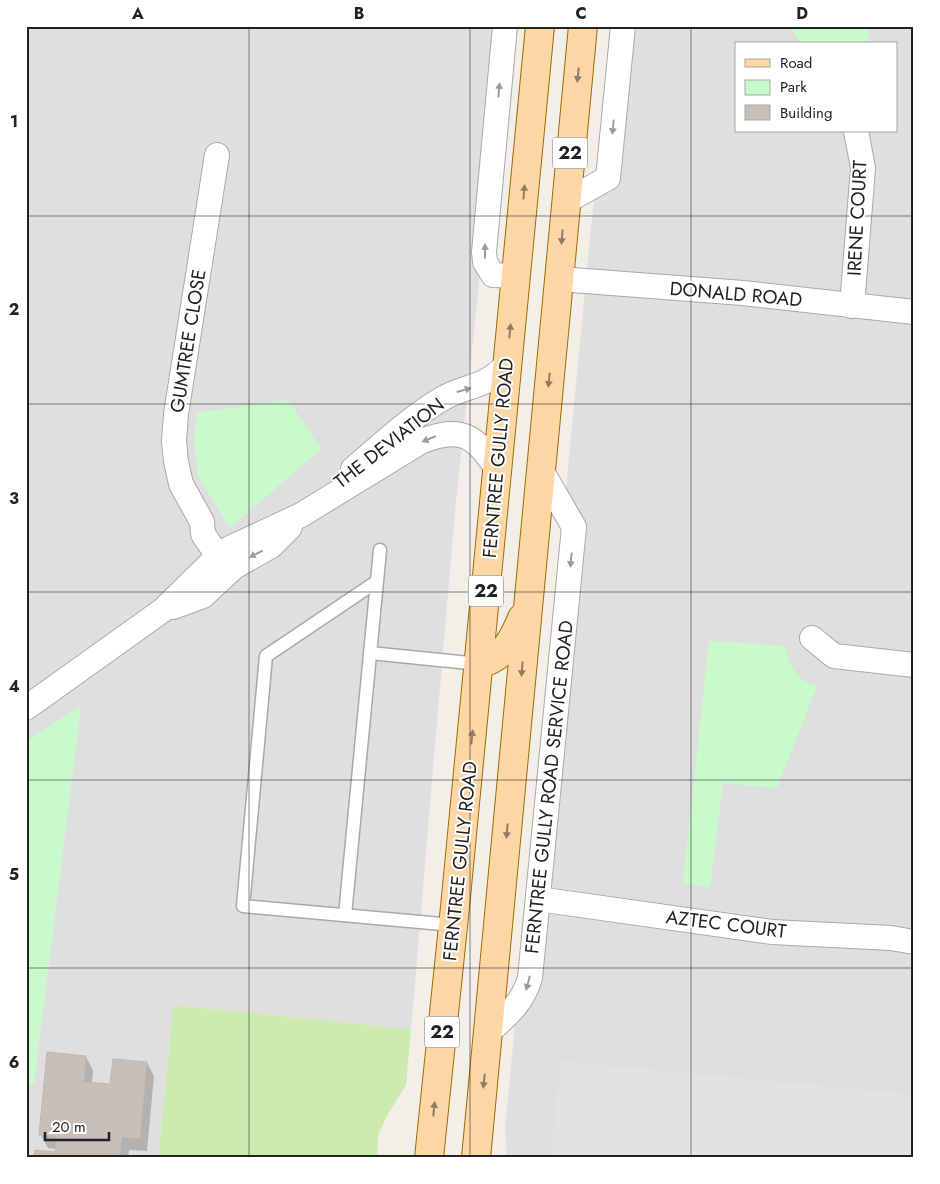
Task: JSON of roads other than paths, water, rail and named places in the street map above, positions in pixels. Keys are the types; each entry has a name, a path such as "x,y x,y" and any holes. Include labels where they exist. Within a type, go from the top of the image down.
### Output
{"main road":[{"name":"FERNTREE GULLY ROAD","path":"429,1158 454,925 540,26"},
{"name":"22","path":"476,1158 583,26"},
{"path":"516,276 559,279"},
{"path":"479,664 497,657 507,649 528,603"}],"street":[{"path":"505,26 484,252 485,262 493,274 516,276"},
{"path":"565,202 608,178 623,26"},
{"name":"IRENE COURT","path":"852,306 863,168 856,132"},
{"name":"GUMTREE CLOSE","path":"218,155 176,414 174,441 181,484 202,522 203,534 227,557"},
{"name":"DONALD ROAD","path":"559,279 743,293 914,312"},
{"name":"THE DEVIATION","path":"26,708 164,610 227,557 272,546 301,515 421,413 454,392 479,386 490,380 507,364"},
{"name":"THE DEVIATION","path":"301,515 410,448 437,435 452,433 467,436 482,449 497,469"},
{"path":"540,468 574,527"},
{"name":"FERNTREE GULLY ROAD SERVICE ROAD","path":"489,1032 518,1004 526,992 530,978 577,504"},
{"path":"812,638 834,656 914,665"},
{"name":"AZTEC COURT","path":"538,900 772,932 863,936 914,942"}],"lane":[{"path":"345,915 380,550"},
{"path":"376,582 266,656 243,906 454,925"},
{"path":"370,653 479,664"}]}
